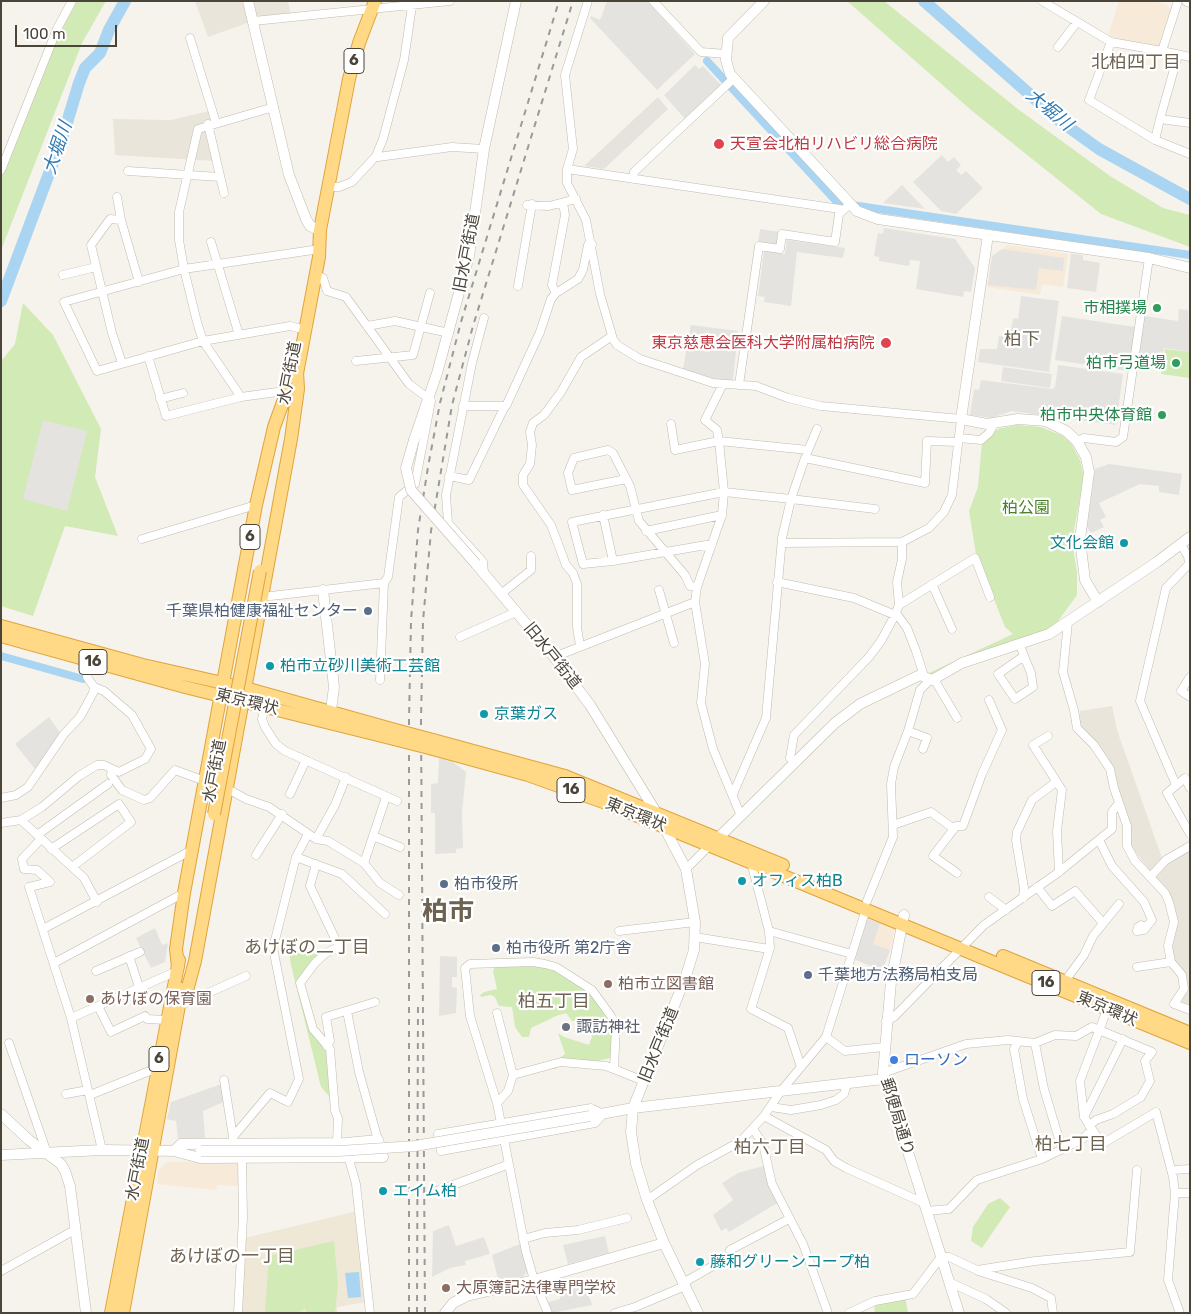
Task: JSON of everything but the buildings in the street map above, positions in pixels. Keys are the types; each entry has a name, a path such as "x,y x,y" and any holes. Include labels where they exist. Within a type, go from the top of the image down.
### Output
{"highway":[{"name":"水戸街道","path":"256,570 316,275 320,230 349,79 373,6"},
{"name":"水戸街道","path":"111,1313 180,1002 211,814 286,394 313,250 320,230"},
{"name":"6","path":"245,688 291,439 298,389 297,372"},
{"name":"6","path":"222,689 256,505 274,427 286,394"},
{"name":"東京環状","path":"1,626 222,689 242,701 264,707 330,717"},
{"name":"東京環状","path":"1,636 222,689 245,688 330,717 565,776 656,812 751,862 866,905"},
{"path":"180,1002 188,987 194,961 245,688"},
{"path":"177,969 176,949 184,893 222,689"},
{"name":"東京環状","path":"433,744 528,775 663,826 714,842 1109,1005 1190,1033"},
{"name":"水戸街道","path":"123,1313 147,1151 157,1068 211,814"},
{"name":"東京環状","path":"965,945 1065,982 1190,1043"}],"street":[{"path":"1,170 57,29 72,1"},
{"path":"248,1 289,174 303,213 310,226 320,230"},
{"path":"254,22 373,6 412,6 450,1"},
{"name":"旧水戸街道","path":"516,1 484,149 469,256 449,333 406,468 411,490 502,594 554,658 597,716 656,812 686,869 695,922 695,937 686,976 634,1108 632,1132 634,1149 647,1200 664,1243 698,1313"},
{"path":"588,1 565,75 572,149 567,169 567,183 586,220 600,294 612,336 617,345 640,359 722,384 756,386 788,398 821,406 961,419 994,424 1018,419 1046,421 1066,431 1077,441 1086,457 1089,472 1080,539 1085,580 1098,602"},
{"path":"653,1 701,52 726,54"},
{"path":"764,1 731,34 726,54 728,69 733,79 846,208 873,218 1149,258 1190,268"},
{"path":"1042,1 1111,42 1190,57"},
{"path":"1162,51 1178,1"},
{"path":"328,187 339,187 352,182 376,156 383,139 404,60 412,6"},
{"path":"1058,47 1077,22"},
{"path":"190,38 212,124 224,193"},
{"path":"1111,42 1089,100 1155,140 1190,154"},
{"path":"1155,140 1178,55"},
{"path":"633,177 634,172 733,79"},
{"path":"241,397 204,340 184,269 179,240 179,212 198,129 274,107"},
{"path":"1160,120 1190,123"},
{"path":"376,156 378,158 452,147 484,149"},
{"path":"567,169 633,177 840,209 846,208"},
{"path":"128,172 220,177"},
{"path":"117,198 121,220 139,282"},
{"path":"518,286 530,204 549,206 576,199"},
{"path":"556,293 552,285 565,215 562,203"},
{"path":"739,385 759,246 780,249 782,234 835,242 839,214 846,208"},
{"path":"121,220 110,220 91,245 122,363"},
{"path":"782,543 902,542 929,528 948,506 955,483 958,440 988,235"},
{"path":"211,242 239,335"},
{"path":"449,476 469,480 540,332 551,299 556,293 578,279 583,270 588,245 592,244"},
{"path":"298,328 290,326 204,340 97,372 64,302 184,269 219,265 305,249 313,250"},
{"path":"1077,441 1084,438 1116,442 1122,437 1149,258"},
{"path":"63,275 96,267"},
{"path":"316,275 323,278 327,291 346,297 409,384 428,398"},
{"path":"356,361 413,355 430,293"},
{"path":"484,318 463,406 446,495 448,523 483,562 484,574"},
{"path":"367,326 395,321 449,333"},
{"path":"580,646 577,627 577,584 573,573 566,565 551,525 522,486 523,475 530,464 532,444 530,432 533,423 544,415 581,357 612,336"},
{"path":"148,356 166,416 241,397 278,392 286,394"},
{"path":"722,384 705,420 717,430 719,441 724,492 722,515 697,587 695,602 705,664 701,702 713,749 741,816"},
{"path":"380,680 384,584 388,577 399,497 415,484 433,385"},
{"path":"160,399 183,393"},
{"path":"463,406 504,408"},
{"path":"671,424 675,450 719,441 808,450"},
{"path":"805,458 925,483 926,441 981,440 994,424"},
{"path":"732,794 766,718 782,543 791,499 817,429"},
{"path":"626,479 572,490 568,473 574,458 608,450 616,456 626,479 639,520 646,531 685,575 690,586 697,587"},
{"path":"712,544 613,561 583,564 572,522 724,492 874,509"},
{"path":"142,539 256,505"},
{"path":"603,515 613,561"},
{"path":"646,531 722,515"},
{"path":"647,1200 697,1165 741,1141 764,1116 781,1091 826,1036 866,905 893,837 891,784 894,767 908,732 920,690 932,680 962,663 1044,636 1098,602 1182,545 1190,537"},
{"path":"686,869 794,763 852,710 923,673 907,628 897,611 897,582 902,560 902,542"},
{"path":"1176,785 1140,701 1166,588 1189,566 1188,556 1182,545"},
{"path":"502,594 532,570 531,556"},
{"path":"794,763 790,758 794,735 868,657 881,641 897,611 932,584 975,558 990,597"},
{"path":"777,582 854,598 897,611"},
{"path":"262,597 384,584"},
{"path":"932,584 952,629"},
{"path":"323,590 334,687 330,717"},
{"path":"658,590 674,643"},
{"path":"554,658 580,646 695,602"},
{"path":"460,637 516,612"},
{"path":"1068,622 1063,672 1074,710 1076,728 1094,745 1110,768 1127,826 1127,846 1136,861 1165,893 1174,922 1168,946 1171,962 1182,975 1184,989 1174,1004 1190,1010"},
{"path":"1020,645 1024,656 1033,687 1015,699 998,674 1024,656"},
{"path":"1,823 21,820 42,807 79,776 97,765 119,772 145,759 151,749 132,716 104,691 94,687 87,676 88,671"},
{"path":"920,675 932,680 957,718"},
{"path":"1190,677 1180,691 1190,697"},
{"path":"1,798 16,795 28,788 64,734 80,716 92,697 94,687"},
{"path":"957,873 933,856 954,829 963,826 982,774 1002,730 989,700"},
{"path":"264,707 262,719 269,737 285,751 397,801"},
{"path":"908,732 927,738 923,749"},
{"path":"1048,736 1033,745 1062,790 1057,831 1059,872"},
{"path":"290,794 306,760"},
{"path":"112,769 111,775 122,790 144,800 150,798 175,770 205,781"},
{"path":"316,839 335,805 346,777"},
{"path":"1190,788 1185,778 1167,793 1190,834"},
{"path":"1022,898 1024,888 1016,832 1032,800 1056,782"},
{"path":"102,1150 71,1018 29,887 50,882 37,870 24,869 22,860 39,837 108,784"},
{"path":"226,788 282,814 316,839 328,840 364,863 380,883 399,895"},
{"path":"364,863 386,797"},
{"path":"886,1021 894,1017 984,925 1059,872 1112,829 1112,812 1119,803"},
{"path":"52,849 119,804 132,822 72,867"},
{"path":"893,825 931,812 954,829"},
{"path":"256,855 282,814"},
{"path":"21,820 84,878 97,902"},
{"path":"233,1140 270,1093 288,1102 299,1079 273,948 296,857 308,834"},
{"path":"373,836 400,848"},
{"path":"1099,840 1112,866 1144,902 1152,920 1145,927"},
{"path":"1150,877 1166,860 1190,846"},
{"path":"43,929 192,850"},
{"path":"296,857 342,874 385,914"},
{"path":"751,862 769,932 769,949 751,1009 788,1028 801,1067"},
{"path":"316,864 310,886 339,947 326,953 315,962 300,983 313,1028 330,1050 335,1111 338,1118 341,1143 356,1184 370,1313"},
{"path":"1037,887 1052,906 1075,891 1103,923"},
{"path":"54,963 184,893"},
{"path":"989,897 1006,910"},
{"path":"1065,982 1103,923 1119,904"},
{"name":"郵便局通り","path":"903,920 886,1021 883,1076 959,1313"},
{"path":"619,931 695,922"},
{"path":"769,932 852,954"},
{"path":"695,937 769,949"},
{"path":"96,971 140,952"},
{"path":"129,956 139,987"},
{"path":"548,1313 534,1280 523,1239 517,1199 507,1165 502,1124 470,1016 465,976 466,968 470,964 533,962 545,964 556,967 592,990 611,1016 616,1027 614,1068"},
{"path":"1137,967 1171,962"},
{"path":"71,1018 177,969"},
{"path":"180,1002 246,976"},
{"path":"327,1046 330,1040 326,1017 375,1002"},
{"path":"1109,1005 1080,1081 1084,1117 1102,1144 1156,1112 1172,1170 1175,1193 1168,1280 1180,1313"},
{"path":"98,1006 111,1032 145,1016 148,1019 166,1020"},
{"path":"174,1151 200,1158 348,1159 383,1157 358,1072 347,1010"},
{"path":"497,1013 512,1075 508,1090 497,1103"},
{"path":"1,1155 102,1150 339,1151 398,1147 457,1139 634,1108 847,1084 883,1076 966,1044 1008,1040 1036,1043 1055,1035 1076,1036 1092,1028 1152,1052 1145,1061 1150,1081 1141,1097 1114,1114 1096,1120 1081,1140 1042,1159 977,1180 949,1209 925,1207 846,1168 834,1161 826,1150 764,1116"},
{"path":"826,1036 845,1051 884,1047"},
{"path":"1084,1117 1123,1039"},
{"path":"1018,1042 1014,1049 1023,1099 1042,1159"},
{"path":"9,1043 47,1153"},
{"path":"1036,1043 1044,1089 1062,1149"},
{"path":"512,1075 561,1062 614,1068 644,1081"},
{"path":"66,1094 89,1092 157,1068"},
{"path":"224,1080 233,1140"},
{"path":"771,1106 790,1110 821,1105 836,1100 844,1094 847,1084"},
{"path":"591,1108 603,1114 595,1123 441,1152 438,1134 591,1108"},
{"path":"1,1114 29,1140 61,1164 65,1171 70,1186 86,1313"},
{"path":"753,1129 764,1144 772,1184 803,1244 828,1313"},
{"path":"174,1151 181,1144 233,1140 341,1143 378,1140"},
{"path":"238,1313 243,1217 242,1159"},
{"path":"434,1192 507,1165"},
{"path":"1172,1170 1190,1169"},
{"path":"977,1270 1035,1261 1130,1252 1137,1170"},
{"path":"1175,1193 1190,1193"},
{"path":"523,1239 545,1233 578,1230 628,1218"},
{"path":"615,1313 635,1307 684,1284 732,1255 730,1250 789,1219"},
{"path":"1,1271 72,1232 76,1232"},
{"path":"446,1313 453,1303 467,1296 534,1280 664,1243"},
{"path":"850,1313 875,1301 913,1294 941,1257 949,1257 977,1270 1045,1294 1051,1298 1053,1313"},
{"path":"949,1282 986,1299 1006,1313"}],"shaded area":[{"path":"195,1 288,1 291,15 258,16 250,22 208,37"},
{"path":"607,1 647,1 695,54 657,90 590,18 591,16 600,20"},
{"path":"1119,1 1154,1 1166,5 1172,10 1162,46 1158,49 1108,36"},
{"path":"695,65 699,69 703,66 721,85 685,119 664,95"},
{"path":"658,97 668,109 604,169 584,166"},
{"path":"209,111 212,121 204,123 214,161 115,155 113,119 171,120"},
{"path":"942,155 948,162 954,157 961,165 956,170 961,175 966,171 983,188 956,214 941,211 913,182"},
{"path":"902,185 925,209 883,203"},
{"path":"884,228 955,239 975,268 971,292 964,291 963,297 916,289 920,261 910,260 909,266 879,261 879,257 874,256 878,233 883,234"},
{"path":"760,229 780,232 777,246 758,243"},
{"path":"787,240 845,248 843,258 797,252 791,306 764,302 765,297 758,296 764,251 785,254"},
{"path":"1008,245 1068,254 1063,287 1042,284 1040,295 987,287 992,256"},
{"path":"1002,249 1064,258 1063,271 1039,268 1036,290 988,285 992,256"},
{"path":"1071,254 1083,255 1083,260 1100,263 1096,292 1067,288"},
{"path":"1021,296 1059,301 1049,372 978,362 980,349 997,349 999,336 1010,337 1013,318 1018,319"},
{"path":"1188,305 1190,352 1164,348 1162,363 1138,359 1144,316 1178,321 1179,309 1188,310"},
{"path":"1062,316 1135,327 1129,371 1055,360"},
{"path":"691,325 738,331 733,380 716,379 683,369"},
{"path":"1058,365 1123,374 1116,425 1011,411 992,418 970,415 974,389 979,390 981,380 1052,389 1055,387"},
{"path":"1003,367 1052,374 1050,388 1001,381"},
{"path":"43,420 87,431 67,511 23,499"},
{"path":"1109,464 1182,474 1179,495 1159,492 1159,486 1140,484 1099,503 1106,517 1100,520 1104,527 1091,533 1087,527 1095,469"},
{"path":"1112,706 1117,730 1162,858 1167,864 1190,850 1190,1008 1182,1003 1185,984 1175,962 1171,946 1178,923 1167,891 1130,846 1113,769 1098,743 1079,727 1080,711"},
{"path":"49,717 61,734 36,770 15,744"},
{"path":"439,758 453,762 466,772 462,813 463,848 456,849 456,853 435,854 435,813 431,813 431,784 438,783"},
{"path":"867,919 895,927 891,948 882,971 854,959"},
{"path":"867,919 880,923 873,944 890,950 882,971 854,959"},
{"path":"155,928 162,945 168,943 165,962 151,968 136,938"},
{"path":"440,956 457,957 457,977 452,977 452,987 457,988 456,1013 439,1016"},
{"path":"224,1083 226,1101 203,1111 205,1138 178,1139 176,1121 167,1119 171,1102"},
{"path":"239,1161 239,1186 217,1185 216,1190 157,1184 158,1171 166,1162"},
{"path":"767,1165 779,1202 729,1232 726,1228 721,1231 713,1215 733,1200 722,1183 738,1173"},
{"path":"357,1211 367,1302 337,1307 337,1313 241,1313 245,1238"},
{"path":"449,1225 456,1246 484,1237 490,1254 465,1261 466,1265 450,1268 432,1277 433,1231"},
{"path":"605,1236 609,1253 568,1264 563,1245"},
{"path":"520,1244 528,1270 523,1277 499,1283 492,1255"},
{"path":"586,1286 592,1305 551,1313 546,1303 560,1299 560,1295 573,1292 572,1287"}],"green space":[{"path":"74,1 106,1 82,43 1,250 1,176 59,31"},
{"path":"847,1 884,1 1019,110 1110,176 1163,208 1190,215 1190,247 1101,214 971,110"},
{"path":"23,303 53,335 101,429 95,477 118,536 65,526 33,616 1,606 1,361 15,344"},
{"name":"柏市弓道場","path":"1165,349 1190,352 1190,378 1161,374"},
{"name":"柏公園","path":"1017,425 1041,427 1063,436 1071,443 1080,460 1084,476 1072,541 1077,572 1077,595 1058,621 1049,629 930,676 927,674 1013,634 1005,627 976,554 969,511 978,487 982,442 998,429"},
{"path":"289,952 319,954 312,960 297,984 311,1033 327,1051 330,1097 321,1087"},
{"path":"526,964 551,966 581,984 595,998 612,1028 613,1057 591,1063 558,1065 556,1069 551,1069 548,1067 565,1054 558,1033 564,1037 589,1045 592,1037 589,1029 595,1019 593,1016 572,1021 566,1013 531,1028 529,1037 522,1037 515,1027 512,1007 499,1006 495,997 491,995 481,997 480,995 484,992 497,989 493,971 495,966"},
{"path":"1000,1198 1010,1207 982,1248 971,1241 973,1227 988,1204"},
{"path":"334,1241 338,1285 335,1313 307,1313 305,1308 297,1313 265,1313 269,1256"},
{"path":"905,1296 908,1313 875,1313 874,1303"}],"water":[{"path":"359,1272 361,1297 348,1298 345,1273"}],"waterway":[{"name":"大堀川","path":"1,301 62,139 85,68 100,53 109,30 125,1"},
{"name":"大堀川","path":"924,1 1060,121 1099,149 1190,199"},
{"path":"707,61 838,203 1190,255"},
{"path":"1,656 83,679"}],"railway":[{"path":"409,1313 409,720 411,621 418,530 440,403 461,322 559,1"},
{"path":"425,1313 421,721 423,621 431,531 452,405 473,326 573,1"},
{"path":"417,1313 418,1003"}],"place":[{"name":"天宣会北柏リハビリ総合病院","path":"719,144"},
{"name":"市相撲場","path":"1157,308"},
{"name":"東京慈恵会医科大学附属柏病院","path":"886,343"},
{"name":"柏市弓道場","path":"1176,363"},
{"name":"柏市中央体育館","path":"1162,415"},
{"name":"文化会館","path":"1124,543"},
{"name":"千葉県柏健康福祉センター","path":"368,611"},
{"name":"柏市立砂川美術工芸館","path":"270,666"},
{"name":"京葉ガス","path":"484,714"},
{"name":"オフィス柏B","path":"742,881"},
{"name":"柏市役所","path":"444,884"},
{"name":"柏市役所 第2庁舎","path":"496,948"},
{"name":"千葉地方法務局柏支局","path":"808,975"},
{"name":"柏市立図書館","path":"608,984"},
{"name":"あけぼの保育園","path":"90,999"},
{"name":"諏訪神社","path":"566,1027"},
{"name":"ローソン","path":"894,1060"},
{"name":"エイム柏","path":"383,1191"},
{"name":"藤和グリーンコープ柏","path":"700,1262"},
{"name":"大原簿記法律専門学校","path":"446,1288"}],"district":[{"name":"北柏四丁目","path":"1136,63"},
{"name":"柏下","path":"1022,340"},
{"name":"柏市","path":"448,912"},
{"name":"あけぼの二丁目","path":"307,948"},
{"name":"柏五丁目","path":"554,1002"},
{"name":"柏七丁目","path":"1071,1145"},
{"name":"柏六丁目","path":"770,1148"},
{"name":"あけぼの一丁目","path":"232,1257"}]}
